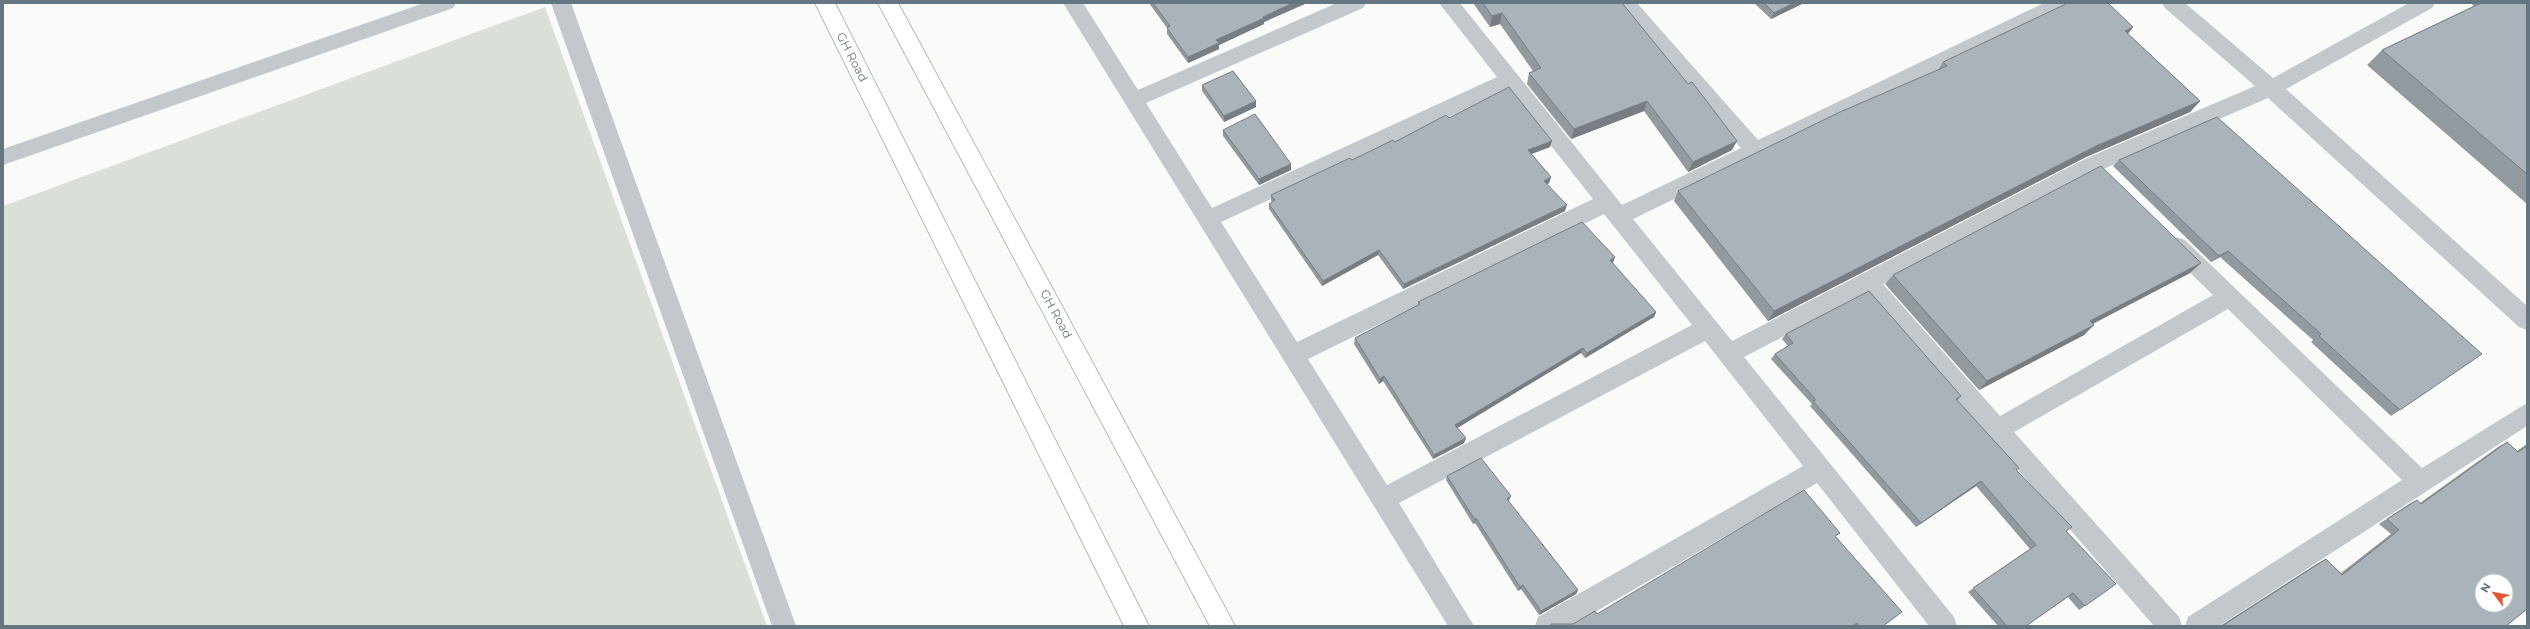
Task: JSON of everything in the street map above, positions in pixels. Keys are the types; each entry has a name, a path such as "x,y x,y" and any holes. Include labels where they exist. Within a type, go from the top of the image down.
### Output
{"main road":[{"name":"GH Road","path":"825,3 1137,626"},
{"name":"GH Road","path":"888,3 1223,626"}],"street":[{"path":"3,157 446,3"},
{"path":"561,3 784,626"},
{"path":"1073,3 1462,626"},
{"path":"1134,100 1356,3"},
{"path":"1449,3 1945,626"},
{"path":"1626,3 1755,150"},
{"path":"1293,355 1613,209 1755,150 2061,3"},
{"path":"2172,3 2271,88 2527,320"},
{"path":"1728,354 2094,164 2271,88 2425,3"},
{"path":"1208,219 1510,80"},
{"path":"2094,164 2111,180"},
{"path":"2162,230 2420,482"},
{"path":"1867,281 2170,626"},
{"path":"1997,430 2230,297"},
{"path":"1383,498 1708,328"},
{"path":"2197,626 2527,413"},
{"path":"1547,626 1820,469"}],"shaded area":[{"path":"545,7 767,626 3,626 3,206"}],"building":[{"path":"1153,3 1293,3 1216,40 1219,43 1188,57 1167,28 1170,26"},
{"path":"1483,3 1622,3 1688,84 1692,82 1737,141 1693,162 1647,101 1574,129 1529,73 1541,68 1502,13 1492,16"},
{"path":"1764,3 1794,3 1774,13"},
{"path":"2068,3 2108,3 2133,27 2125,31 2200,101 2096,146 1774,311 1678,191 1840,112 1947,66 1943,62"},
{"path":"2481,3 2527,3 2527,174 2382,50"},
{"path":"1233,71 1256,101 1224,116 1202,85"},
{"path":"1509,87 1552,141 1528,150 1551,177 1544,181 1567,205 1404,284 1379,250 1323,281 1269,204 1275,200 1271,195 1350,158 1352,160 1393,140 1395,142 1446,115 1449,118"},
{"path":"1255,114 1291,164 1259,179 1223,130"},
{"path":"2217,117 2482,354 2400,410 2319,336 2321,334 2228,251 2219,256 2119,160"},
{"path":"2101,166 2201,263 2090,321 2094,325 1987,381 1893,275"},
{"path":"1582,222 1615,257 1610,260 1656,312 1587,353 1583,348 1455,425 1466,438 1434,455 1384,376 1380,379 1355,338 1420,304 1418,302"},
{"path":"1869,291 1961,396 1956,399 2019,468 2016,470 2072,527 2066,531 2116,584 2085,606 2073,593 2026,626 2007,626 1973,588 2036,545 1981,481 1921,523 1813,401 1816,400 1775,354 1793,343 1786,334"},
{"path":"2507,442 2518,452 2527,446 2527,609 2506,626 2222,626 2326,559 2342,575 2399,530 2387,519 2417,500 2421,504"},
{"path":"1481,458 1511,496 1507,499 1578,590 1541,611 1523,585 1520,587 1447,476"},
{"path":"1804,490 1840,533 1835,536 1902,612 1883,626 1859,626 1857,623 1852,626 1552,626 1551,624 1573,624 1595,611 1597,614"}]}
